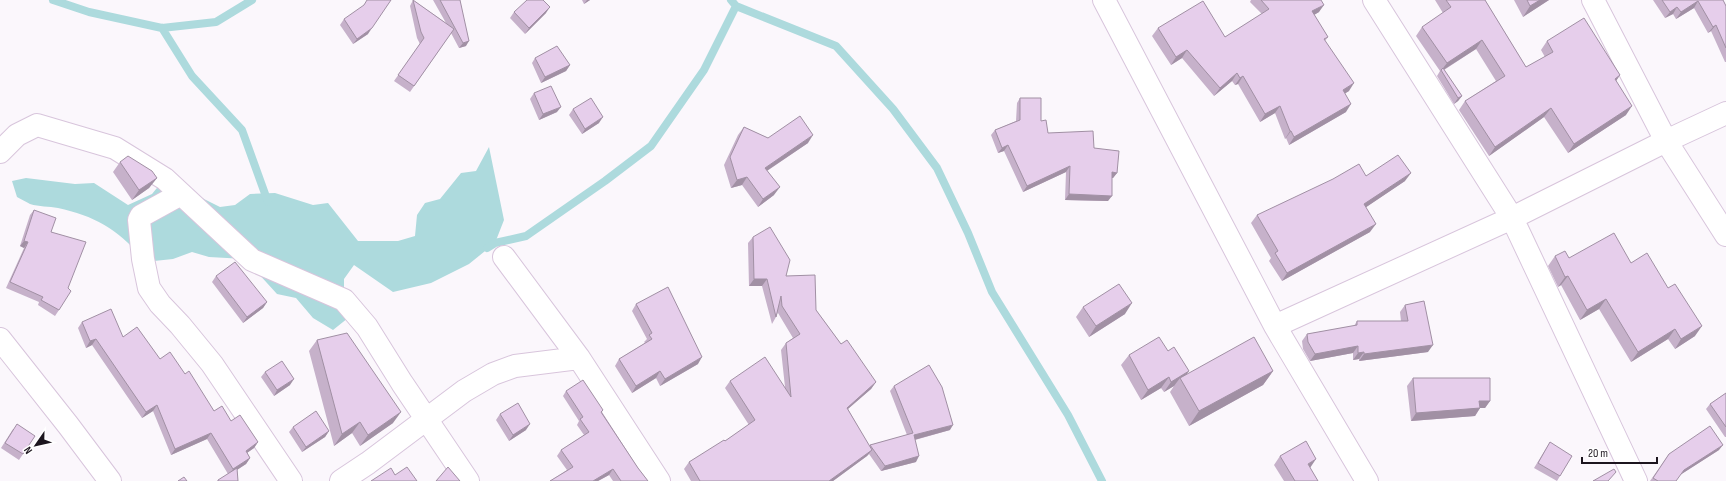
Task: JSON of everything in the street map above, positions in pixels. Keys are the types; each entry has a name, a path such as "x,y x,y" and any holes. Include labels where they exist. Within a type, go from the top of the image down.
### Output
{"street":[{"path":"1104,0 1275,326 1367,481"},
{"path":"1374,0 1512,218 1636,481"},
{"path":"1593,0 1666,141 1726,235"},
{"path":"1275,326 1512,218 1666,141 1726,113"},
{"path":"0,152 17,135 37,125 115,148 165,180 252,260 344,300 368,327 468,481"},
{"path":"181,194 141,216 139,220 143,259 149,288 160,304 180,325 212,364 291,481"},
{"path":"504,257 579,358 659,481"},
{"path":"0,339 110,481"},
{"path":"341,481 427,420 464,391 493,374 515,366 579,358"}],"water":[{"path":"489,147 504,220 495,243 469,264 431,283 393,292 354,265 344,279 344,300 348,318 333,330 313,318 296,298 277,294 245,259 209,257 192,252 173,259 154,261 143,259 125,240 95,220 71,211 30,204 17,197 12,181 26,178 75,184 94,183 128,205 152,194 161,183 196,195 220,207 235,205 250,194 275,193 313,205 328,203 358,241 398,241 415,236 417,215 425,203 440,199 461,173 476,171"}],"building":[{"path":"367,0 391,0 372,28 357,39 344,19 364,5"},
{"path":"413,0 454,29 414,86 398,75 424,38 421,32"},
{"path":"440,0 460,0 469,41 463,43"},
{"path":"527,0 543,0 550,7 529,28 514,12"},
{"path":"1261,0 1321,0 1324,5 1312,11 1328,37 1324,39 1354,83 1343,90 1351,104 1294,137 1280,106 1265,114 1243,76 1240,78 1237,73 1220,88 1187,50 1176,57 1158,28 1203,1 1225,37 1269,9"},
{"path":"1446,0 1485,0 1526,67 1553,52 1547,41 1584,18 1620,75 1615,79 1632,106 1574,144 1551,108 1495,147 1465,101 1505,76 1482,40 1447,63 1422,27 1451,7"},
{"path":"1527,0 1540,0 1530,6"},
{"path":"1662,0 1723,0 1726,6 1726,48 1716,25 1713,27 1698,1 1681,12 1677,7 1670,12"},
{"path":"557,46 570,65 545,77 535,58"},
{"path":"1443,68 1462,96 1458,98 1441,70"},
{"path":"551,86 561,107 543,114 534,93"},
{"path":"591,98 603,117 585,129 573,109"},
{"path":"1020,98 1041,98 1041,121 1046,120 1048,133 1093,131 1094,148 1119,151 1117,173 1112,172 1112,196 1069,194 1070,166 1027,186 1008,145 1002,148 995,130 1020,120"},
{"path":"800,116 813,135 765,168 780,187 763,199 747,177 737,180 730,157 744,127 768,138"},
{"path":"1398,155 1411,173 1364,204 1376,224 1287,273 1275,253 1278,251 1257,215 1333,179 1359,164 1366,176"},
{"path":"128,156 152,171 157,178 139,190 120,162"},
{"path":"34,210 56,218 51,232 86,242 68,288 71,291 59,310 41,300 43,297 10,282 28,242 24,241"},
{"path":"770,227 790,260 786,276 815,275 816,310 841,344 847,340 876,382 847,408 872,450 829,481 700,481 689,462 724,440 725,441 755,420 730,381 765,357 791,397 786,343 800,334 782,306 781,296 776,317 767,279 754,279 753,237"},
{"path":"1614,233 1631,263 1647,253 1668,288 1675,284 1702,326 1681,339 1675,329 1638,352 1606,299 1587,310 1568,276 1565,277 1555,256 1565,251 1569,258"},
{"path":"235,262 267,302 247,317 216,276"},
{"path":"1119,284 1132,303 1096,326 1083,307"},
{"path":"668,287 702,357 665,379 660,371 636,386 619,359 652,339 649,335 652,333 636,304"},
{"path":"1424,301 1433,345 1364,354 1364,352 1358,353 1358,346 1315,354 1308,342 1307,334 1357,325 1357,321 1408,321 1405,305"},
{"path":"111,309 123,337 137,327 160,359 170,352 185,374 189,371 214,411 222,406 231,421 240,415 258,442 246,451 250,458 233,469 211,433 175,449 157,405 146,412 96,339 90,341 82,322"},
{"path":"347,333 401,412 368,435 360,422 342,434 317,340"},
{"path":"1159,337 1168,351 1174,347 1189,371 1171,382 1169,377 1148,390 1129,355"},
{"path":"1254,337 1273,371 1199,411 1180,378"},
{"path":"282,361 294,379 277,390 265,372"},
{"path":"929,365 942,387 953,425 914,435 919,456 885,466 870,445 913,433 894,386"},
{"path":"1413,378 1490,378 1490,401 1479,401 1480,408 1416,413"},
{"path":"583,380 603,410 601,412 648,481 621,481 613,469 593,481 550,481 573,467 561,450 589,432 580,419 583,417 566,391"},
{"path":"1726,393 1726,427 1710,404"},
{"path":"518,403 530,424 513,435 500,414"},
{"path":"316,411 329,431 306,447 293,427"},
{"path":"17,424 35,436 23,454 5,443"},
{"path":"1710,426 1723,445 1684,470 1676,481 1658,481 1653,478 1669,454"},
{"path":"1306,441 1316,459 1308,464 1318,481 1295,481 1280,456"},
{"path":"1550,442 1572,456 1560,476 1538,463"},
{"path":"407,467 417,481 371,481 391,468 395,475"},
{"path":"448,467 460,481 436,481"},
{"path":"237,468 238,481 218,481 218,480"},
{"path":"1614,469 1616,472 1608,481 1593,481"},
{"path":"184,477 187,481 178,481"}],"waterway":[{"path":"53,0 89,12 162,28 216,22 252,0"},
{"path":"731,0 736,6 836,46 893,109 937,168 968,233 992,292 1068,415 1102,481"},
{"path":"487,248 495,243 526,236 605,181 651,146 704,70 736,6"},
{"path":"162,28 192,76 242,130 268,202"}]}
